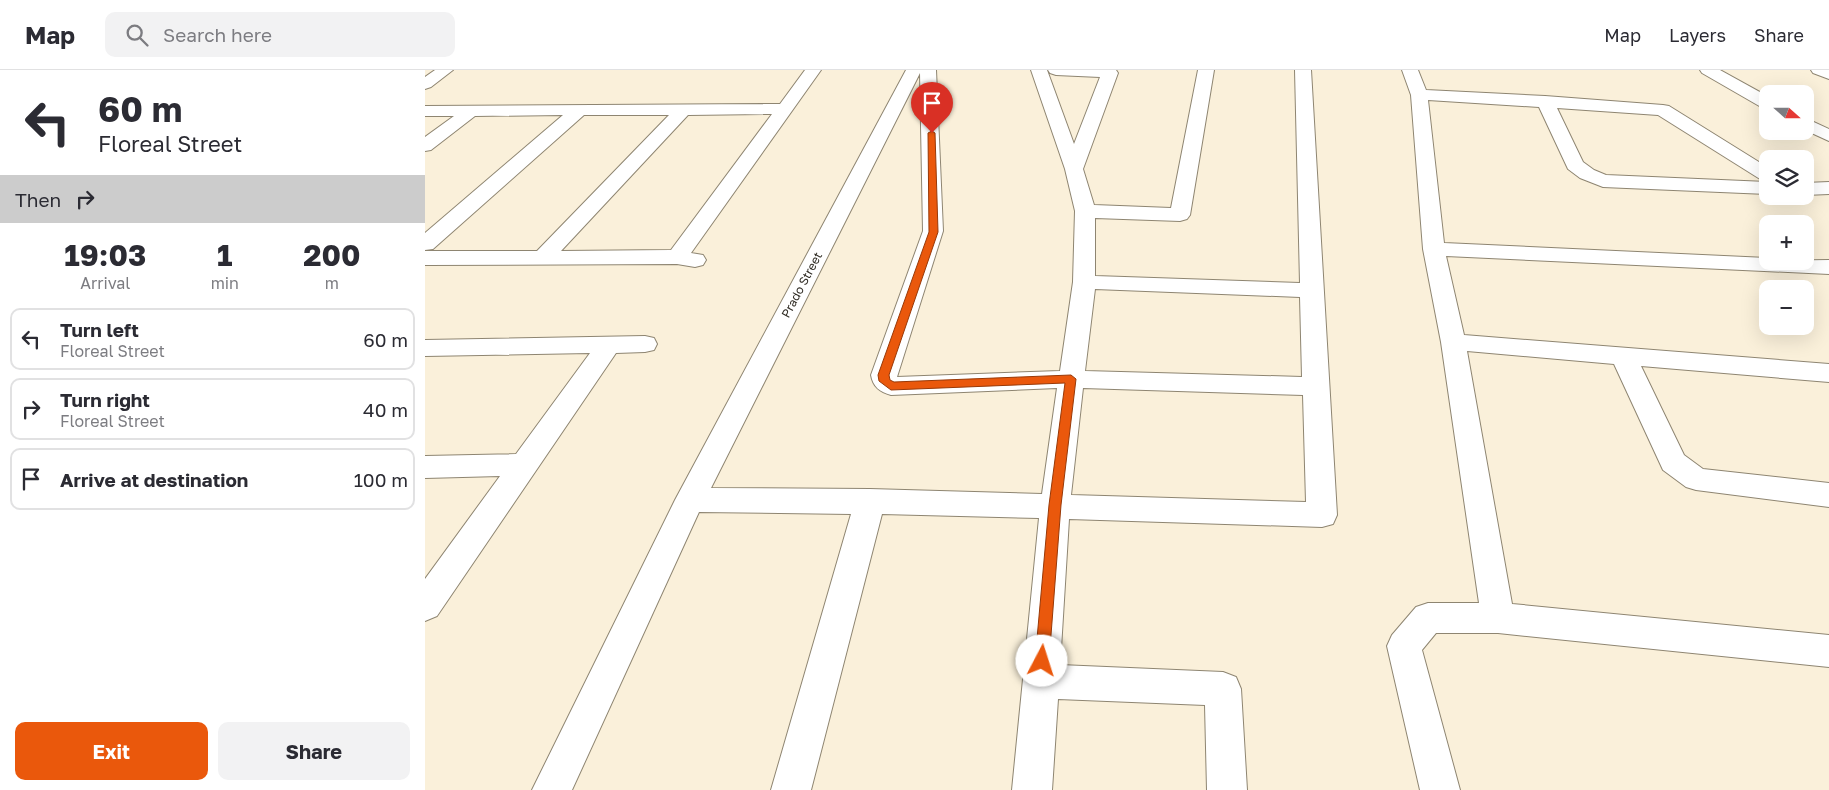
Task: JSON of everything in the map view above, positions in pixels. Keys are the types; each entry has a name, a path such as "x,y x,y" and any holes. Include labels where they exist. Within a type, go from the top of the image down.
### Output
{"street":[{"path":"425,84 445,70"},
{"path":"425,258 686,259 813,70"},
{"name":"Prado Street","path":"552,790 690,500 915,70"},
{"path":"928,70 933,232 884,375 885,381 891,386 1071,379 1314,386"},
{"path":"1032,790 1055,505 1084,282 1085,211 1074,169 1039,70"},
{"path":"1056,70 1110,73 1074,169"},
{"path":"1085,211 1180,215 1206,70"},
{"path":"690,500 1055,505 1322,515 1314,386 1313,291 1303,70"},
{"path":"1410,70 1419,94 1434,249 1453,342 1497,618"},
{"path":"1708,70 1759,98"},
{"path":"1819,70 1829,74"},
{"path":"1419,94 1663,110 1759,171"},
{"path":"1545,101 1575,166 1603,181 1759,188"},
{"path":"425,111 785,109"},
{"path":"425,244 580,110"},
{"path":"543,257 683,110"},
{"path":"425,146 471,111"},
{"path":"1814,128 1829,136"},
{"path":"1814,189 1829,188"},
{"path":"1434,249 1829,267"},
{"path":"1084,282 1313,291"},
{"path":"1453,342 1829,373"},
{"path":"425,348 645,344"},
{"path":"425,606 609,345"},
{"path":"1623,355 1673,462 1696,479 1829,495"},
{"path":"425,467 524,465"},
{"path":"791,790 870,501"},
{"path":"1440,790 1404,646 1428,618 1497,618 1829,651"},
{"path":"1040,681 1223,688 1227,790"}],"route":[{"path":"932,133 933,232 884,375 885,381 891,386 1071,379 1055,505 1042,661"}]}
